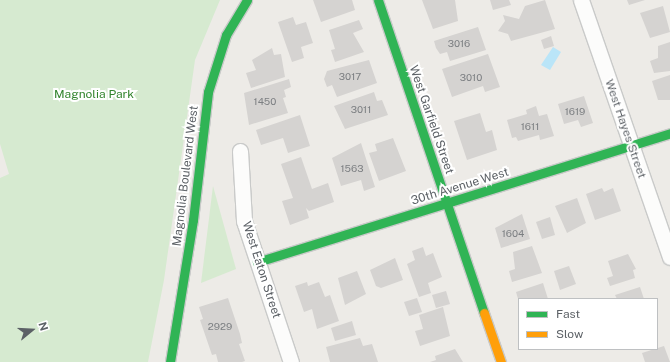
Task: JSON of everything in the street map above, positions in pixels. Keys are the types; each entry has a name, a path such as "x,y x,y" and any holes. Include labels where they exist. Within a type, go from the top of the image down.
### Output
{"street":[{"name":"Magnolia Boulevard West","path":"170,362 193,220 208,92 226,35 247,0"},
{"name":"West Garfield Street","path":"378,0 501,362"},
{"name":"West Hayes Street","path":"581,0 670,258"},
{"name":"30th Avenue West","path":"257,262 447,204 670,133"},
{"name":"West Eaton Street","path":"240,151 244,221 291,362"}],"green space":[{"name":"Magnolia Park","path":"0,0 220,0 195,60 164,280 148,362 0,362 0,178 9,174 0,144"},
{"path":"213,186 236,269 201,283"}],"water":[{"path":"553,47 561,52 550,70 541,65"}],"building":[{"path":"313,0 352,0 355,10 321,22"},
{"path":"422,0 455,0 458,21 433,29"},
{"path":"490,0 509,0 511,5 493,10"},
{"path":"545,0 555,29 511,41 508,34 498,31 505,21 503,15 519,19 525,6"},
{"path":"627,0 645,0 629,5"},
{"path":"663,6 670,32 650,38 640,13"},
{"path":"293,17 296,25 306,22 313,43 301,47 304,58 292,62 278,22"},
{"path":"359,20 363,29 353,33 364,52 335,62 331,50 335,49 329,30"},
{"path":"478,27 486,50 450,61 447,52 440,54 436,48 434,41"},
{"path":"551,36 554,46 544,49 541,40"},
{"path":"670,42 670,71 654,73 650,61 658,58 658,46"},
{"path":"272,48 274,55 281,54 285,77 251,88 246,73 256,70 252,60"},
{"path":"488,54 500,87 485,92 483,86 452,97 442,69"},
{"path":"369,60 377,83 337,97 332,85 327,87 324,79 327,71"},
{"path":"670,75 670,100 658,100 652,81"},
{"path":"289,79 291,87 284,90 286,97 283,98 288,113 249,125 244,93"},
{"path":"374,92 377,101 382,100 388,115 345,129 334,106"},
{"path":"584,96 593,123 581,127 578,120 564,124 558,104"},
{"path":"536,106 539,116 547,114 554,136 540,140 539,135 518,141 516,137 512,138 507,120 527,114 526,110"},
{"path":"480,113 486,132 492,130 497,150 467,160 454,121"},
{"path":"300,115 310,146 288,153 283,138 261,145 256,130"},
{"path":"393,138 406,171 379,181 369,153 377,151 375,144"},
{"path":"361,143 375,187 364,191 361,180 341,186 332,158"},
{"path":"301,157 312,189 328,183 334,202 309,211 306,208 309,218 290,225 282,201 293,198 281,164"},
{"path":"602,188 604,192 613,188 621,211 595,220 586,194"},
{"path":"577,198 586,223 567,233 555,206"},
{"path":"522,214 530,239 501,248 495,228"},
{"path":"550,217 555,235 542,239 536,222"},
{"path":"532,246 542,273 512,282 509,271 515,269 513,252"},
{"path":"423,247 426,256 433,253 442,277 428,283 431,293 419,297 407,264 415,260 412,251"},
{"path":"628,254 636,269 633,270 635,278 610,286 607,278 613,276 608,261"},
{"path":"395,258 403,280 381,288 376,286 370,270"},
{"path":"569,266 576,284 560,290 554,271"},
{"path":"357,271 366,294 345,305 338,278"},
{"path":"307,282 308,286 319,282 325,297 330,295 339,321 317,329 312,309 304,312 295,286"},
{"path":"543,283 548,298 518,299 516,292"},
{"path":"640,287 644,298 616,298 615,295"},
{"path":"446,291 450,304 436,308 432,295"},
{"path":"228,298 242,343 239,344 245,361 242,362 218,362 216,354 212,355 200,320 203,319 199,307"},
{"path":"417,298 422,312 409,316 404,302"},
{"path":"443,307 450,336 420,346 415,331 423,329 419,315"},
{"path":"352,321 356,335 335,341 331,328"},
{"path":"360,338 363,346 372,344 378,362 330,362 326,347"},
{"path":"664,346 670,362 645,362 642,353 651,350 658,350 658,348"},
{"path":"455,349 463,362 430,362 436,360 435,356"}],"traffic: fast":[{"path":"170,362 193,220 208,92 226,35 247,0"},
{"path":"378,0 484,313"},
{"path":"257,262 670,133"}],"traffic: slow":[{"path":"484,313 501,362"}]}
